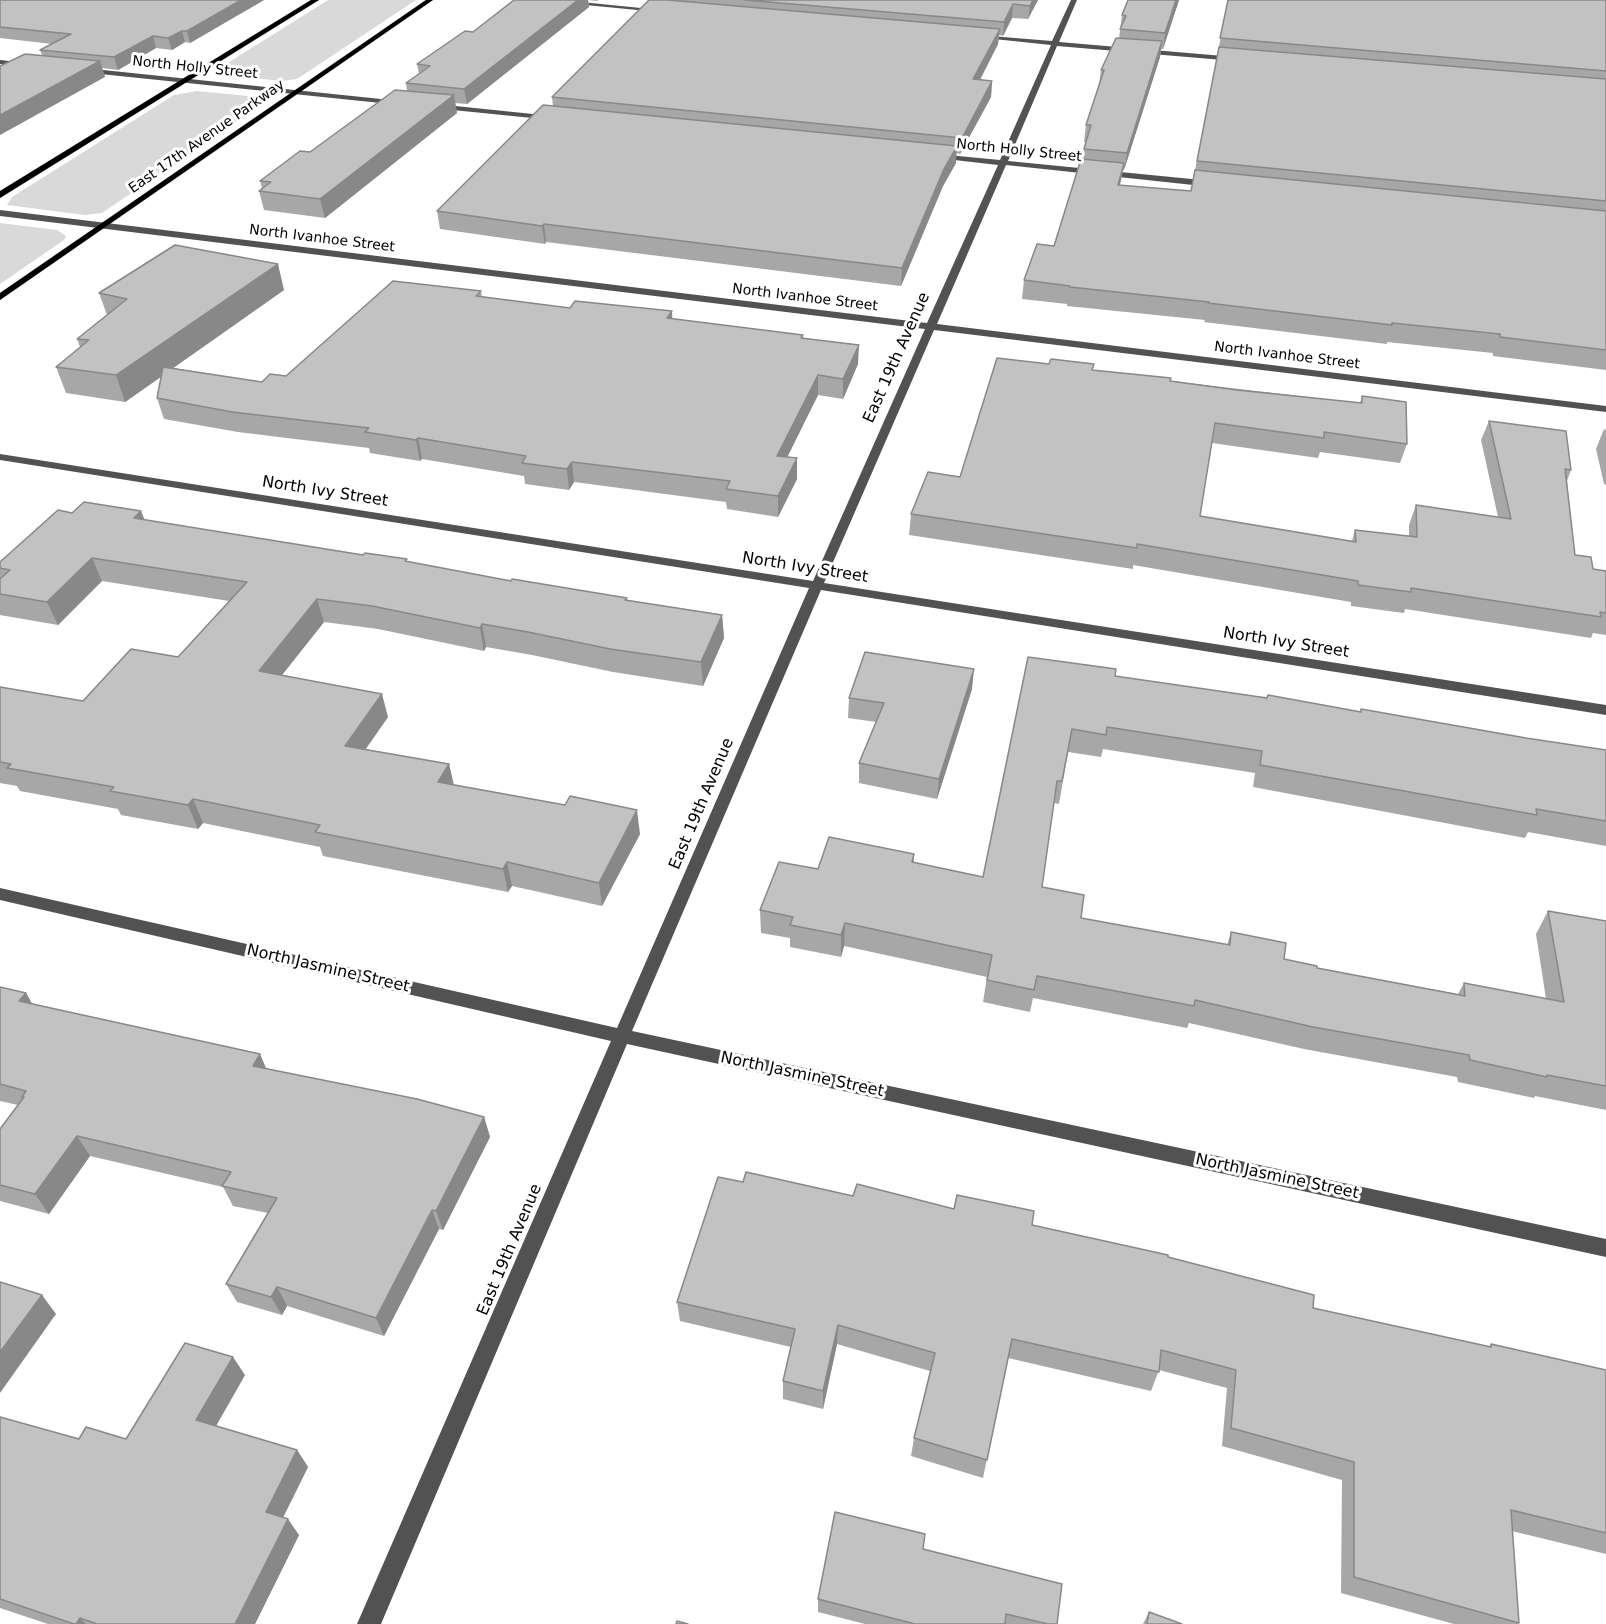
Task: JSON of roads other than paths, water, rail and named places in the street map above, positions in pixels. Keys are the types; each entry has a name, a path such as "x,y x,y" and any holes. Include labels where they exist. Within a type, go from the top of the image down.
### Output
{"main road":[{"path":"0,195 316,0"},
{"name":"East 17th Avenue Parkway","path":"0,297 430,0"}],"street":[{"path":"537,0 666,11"},
{"name":"East 19th Avenue","path":"369,1624 816,586 1074,0"},
{"path":"972,37 1242,60"},
{"path":"0,62 34,65"},
{"name":"North Holly Street","path":"79,70 406,103"},
{"path":"430,105 561,118"},
{"name":"North Holly Street","path":"930,155 1227,185"},
{"name":"North Ivanhoe Street","path":"0,213 1606,409"},
{"name":"North Ivy Street","path":"0,457 1606,710"},
{"name":"North Jasmine Street","path":"0,894 622,1036 1606,1248"}]}
